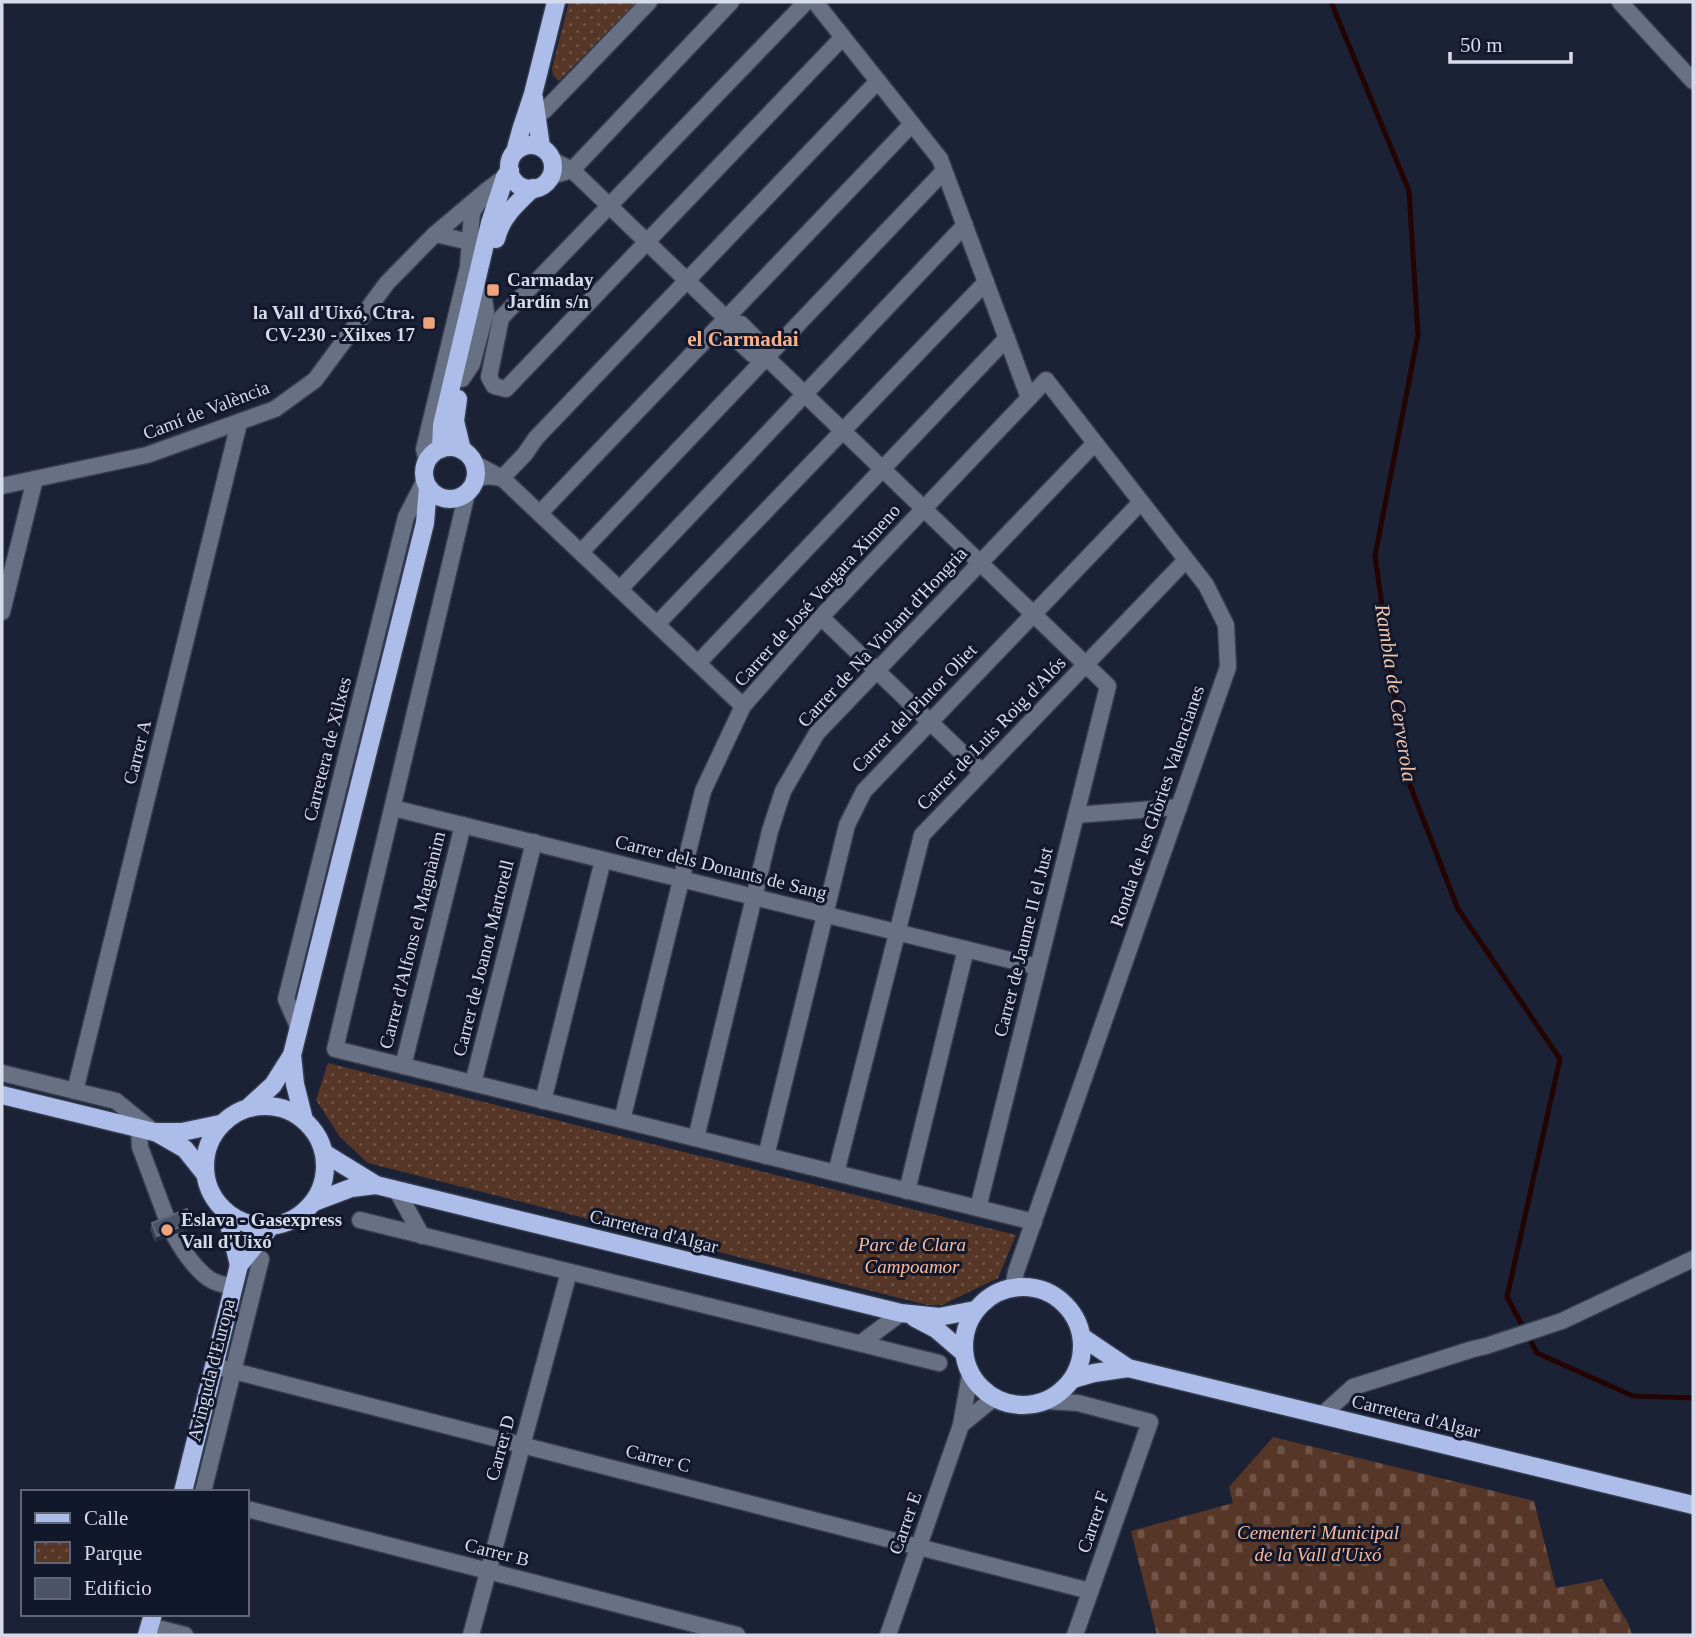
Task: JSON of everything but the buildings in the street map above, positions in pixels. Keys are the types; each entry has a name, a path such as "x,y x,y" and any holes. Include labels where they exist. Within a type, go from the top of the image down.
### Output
{"main road":[{"path":"441,449 442,425 490,223 533,94 556,2"},
{"path":"507,173 515,182 527,188 540,187 546,182 548,161 533,94"},
{"path":"515,152 527,145 548,161"},
{"path":"468,457 448,447 435,452 427,476 440,497 454,499 470,487 476,474 455,421 462,379 499,226 517,202 533,188"},
{"name":"Carretera de Xilxes","path":"249,1107 273,1085 292,1055 425,523 427,476"},
{"name":"Carretera de Xilxes","path":"425,523 448,499"},
{"name":"Carretera de Xilxes","path":"292,1055 295,1084 304,1120"},
{"path":"2,1095 146,1130 182,1132 220,1125"},
{"path":"268,1105 287,1110 304,1120 317,1135 324,1153 326,1170 322,1187 314,1202 302,1214 287,1223 270,1227 239,1221 226,1212 208,1188 205,1174 205,1156 210,1139 220,1125 233,1114 249,1107 268,1105"},
{"path":"146,1130 185,1149 205,1174"},
{"name":"Carretera d'Algar","path":"324,1153 376,1185 397,1191 905,1314 939,1317 975,1310"},
{"name":"Carretera d'Algar","path":"314,1202 351,1188 376,1185"},
{"name":"Avinguda d'Europa","path":"226,1212 239,1265"},
{"name":"Avinguda d'Europa","path":"183,1490 239,1265 270,1227"},
{"path":"1013,1287 1031,1287 1049,1293 1064,1304 1076,1319 1082,1337 1081,1359 1073,1379 1061,1392 1047,1401 1029,1405 1011,1405 980,1388 970,1374 964,1353 964,1338 975,1310 986,1299 1013,1287"},
{"name":"Carretera d'Algar","path":"905,1314 936,1329 964,1353"},
{"name":"Carretera d'Algar","path":"1082,1337 1128,1368 1693,1505"},
{"name":"Carretera d'Algar","path":"1073,1379 1128,1368"}],"street":[{"path":"536,117 649,2"},
{"path":"572,170 731,2"},
{"path":"806,2 500,318 489,377 494,386 506,388 843,37"},
{"path":"815,2 940,159 1029,398"},
{"path":"1619,2 1693,81"},
{"path":"502,478 536,438 878,81"},
{"path":"540,513 912,124"},
{"path":"548,161 572,170 727,320 732,335 752,354 765,356 1086,664"},
{"path":"581,552 944,171"},
{"name":"Camí de València","path":"2,486 147,455 275,409 315,380 387,283 435,234 507,173"},
{"path":"435,234 470,242 472,212 486,191"},
{"path":"620,589 965,225"},
{"name":"Carretera de Xilxes","path":"299,1029 286,999 406,517 427,476 424,449 442,376 438,359 440,348 452,302 464,284 470,242"},
{"path":"657,624 986,282"},
{"path":"698,663 1007,338"},
{"name":"Carrer de José Vergara Ximeno","path":"622,1120 703,790 743,706 821,617 1046,380"},
{"name":"Ronda de les Glòries Valencianes","path":"1013,1287 1228,667 1226,625 1206,586 1046,380"},
{"name":"Carrer A","path":"75,1091 239,423"},
{"name":"Carrer de Na Violant d'Hongria","path":"696,1138 769,831 783,791 817,733 1096,443"},
{"path":"468,457 502,478 743,706"},
{"path":"502,478 481,477 470,487 335,1049 1034,1222"},
{"path":"2,612 34,479"},
{"name":"Carrer del Pintor Oliet","path":"766,1156 847,825 864,791 1141,502"},
{"name":"Carrer de Luis Roig d'Alós","path":"836,1173 922,835 1186,560"},
{"path":"821,617 982,772"},
{"name":"Carrer de Jaume II el Just","path":"978,1208 1108,686 1086,664"},
{"path":"1076,815 1179,807"},
{"name":"Carrer dels Donants de Sang","path":"393,808 1038,967"},
{"name":"Carrer d'Alfons el Magnànim","path":"403,1066 463,825"},
{"name":"Carrer de Joanot Martorell","path":"473,1083 534,842"},
{"path":"543,1101 603,860"},
{"path":"907,1191 966,949"},
{"path":"2,1073 116,1101 146,1130 140,1147 171,1228 182,1248 213,1281 234,1287"},
{"path":"397,1191 422,1236"},
{"path":"359,1220 939,1363"},
{"name":"Avinguda d'Europa","path":"203,1490 261,1259"},
{"path":"1322,1415 1353,1387 1562,1321 1693,1259"},
{"name":"Carrer D","path":"471,1635 569,1272"},
{"path":"860,1343 905,1314"},
{"name":"Carrer C","path":"214,1366 1090,1591"},
{"name":"Carrer E","path":"888,1635 961,1425 970,1374"},
{"path":"961,1425 994,1398"},
{"name":"Carrer F","path":"1047,1401 1078,1404 1150,1422 1075,1635"},
{"name":"Carrer B","path":"248,1509 737,1635"},
{"path":"150,1625 177,1633"}],"green space":[{"path":"569,2 637,2 559,81 553,75 552,68"},
{"name":"Parc de Clara Campoamor","path":"328,1063 1016,1235 998,1278 942,1305 927,1305 368,1163 340,1137 316,1100"},
{"name":"Cementeri Municipal de la Vall d'Uixó","path":"1273,1437 1534,1501 1556,1588 1602,1579 1628,1623 1632,1635 1157,1635 1131,1531 1233,1503 1229,1487"}],"waterway":[{"name":"Rambla de Cerverola","path":"1331,2 1409,191 1418,335 1375,556 1406,775 1458,909 1560,1059 1507,1297 1537,1353 1633,1396 1693,1398"}],"place":[{"name":"Carmaday Jardín s/n","path":"493,290"},
{"name":"la Vall d'Uixó, Ctra. CV-230 - Xilxes 17","path":"429,323"},
{"name":"Eslava - Gasexpress Vall d'Uixó","path":"167,1230"}],"district":[{"name":"el Carmadai","path":"743,339"}]}
